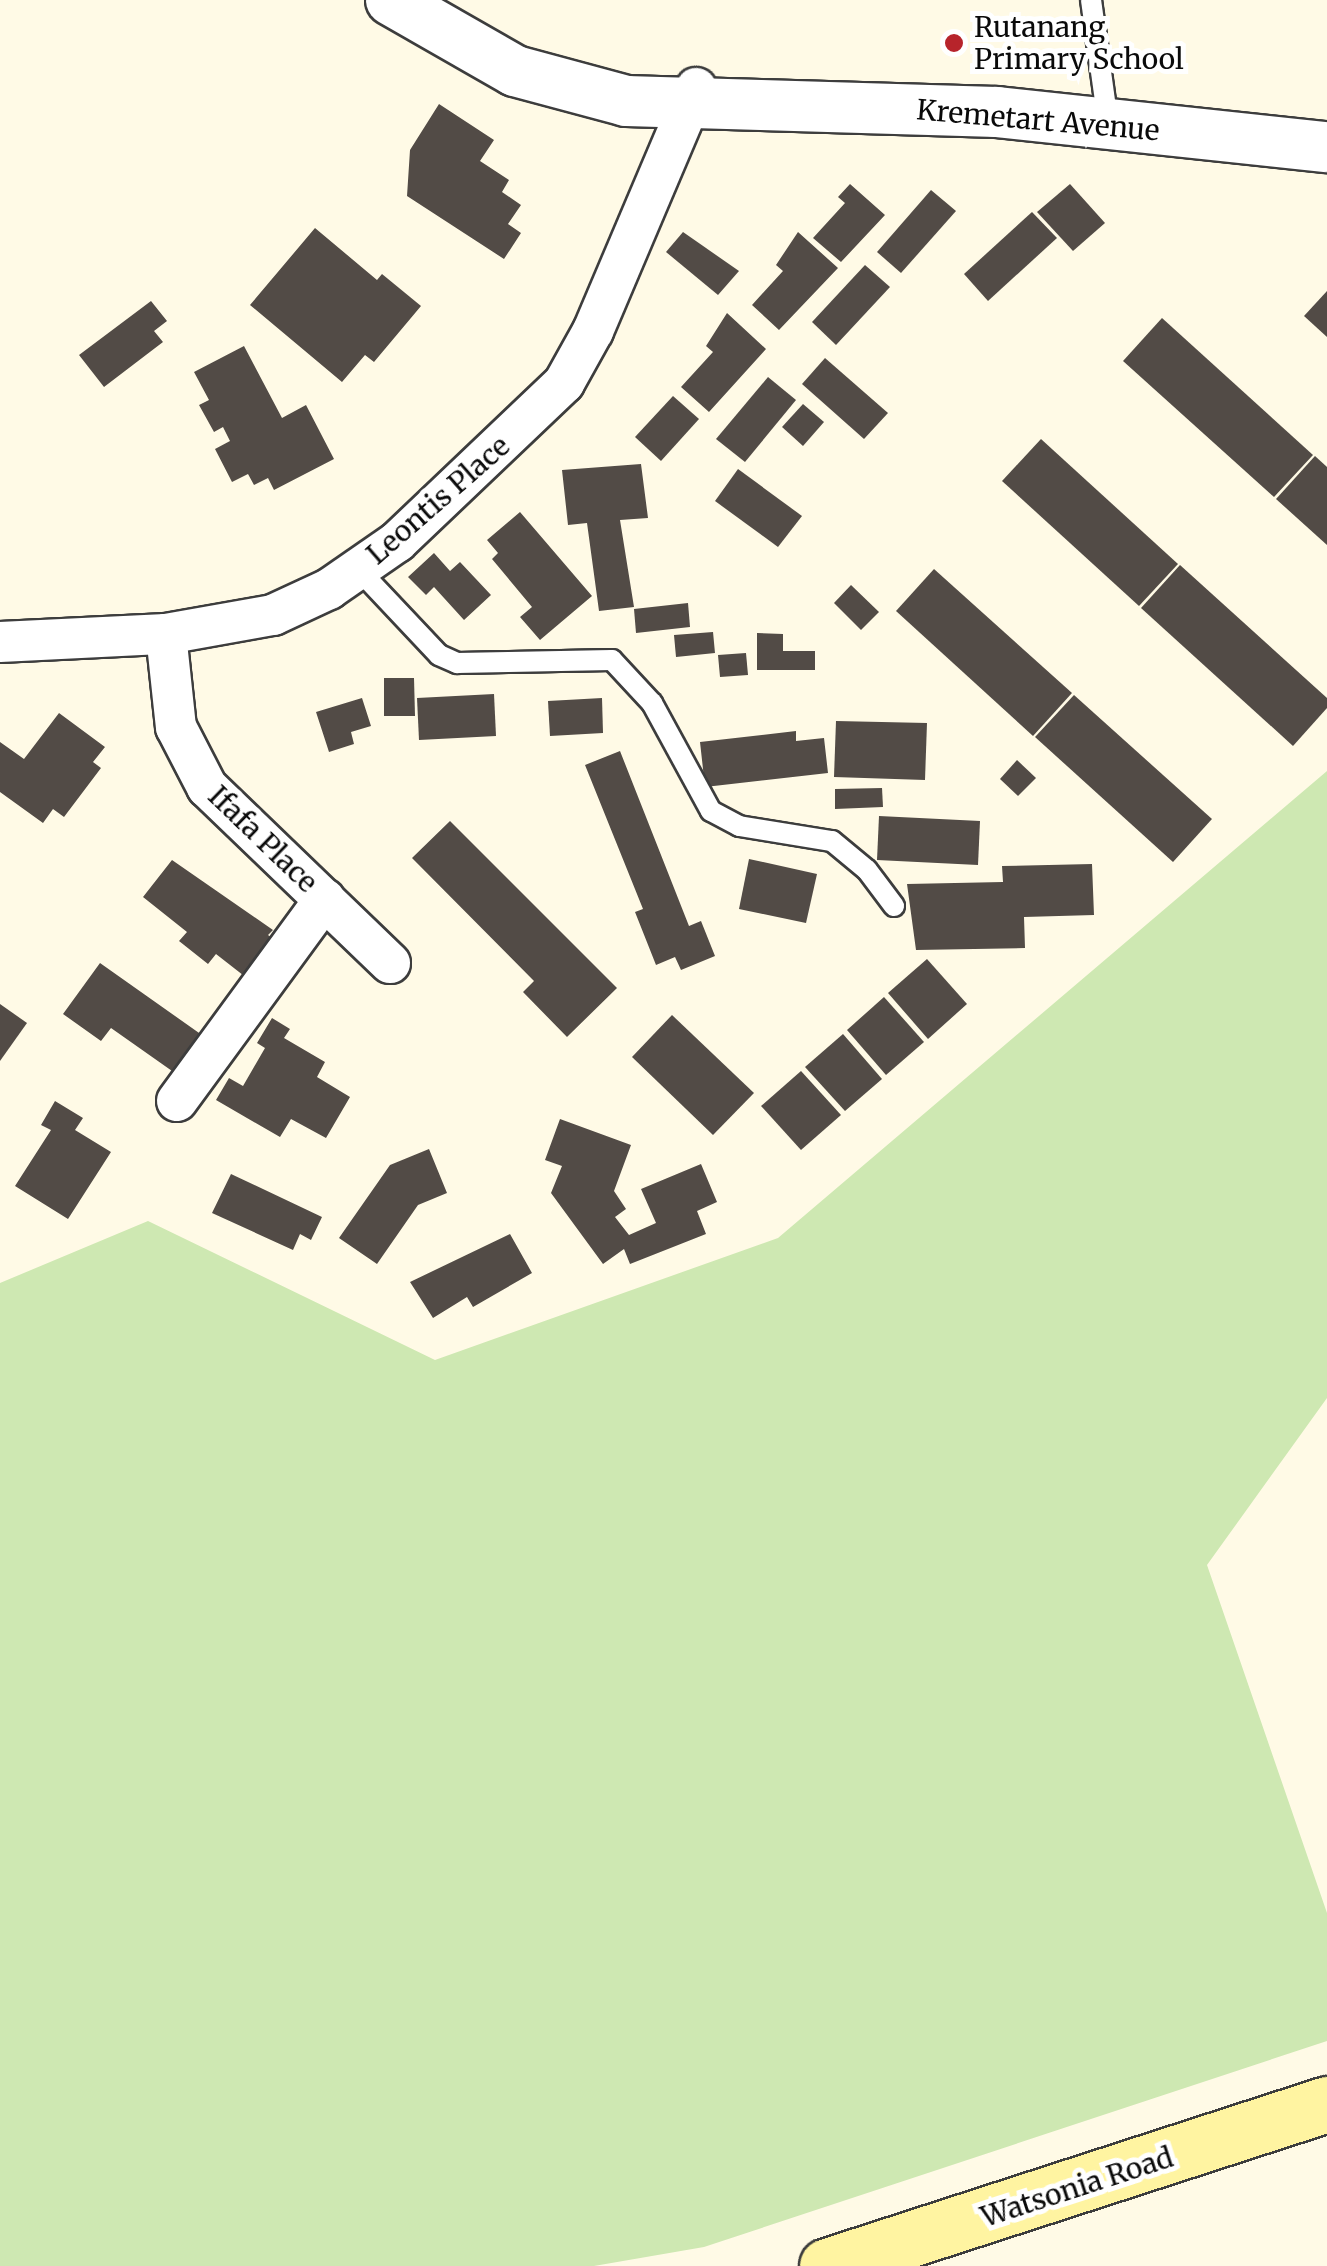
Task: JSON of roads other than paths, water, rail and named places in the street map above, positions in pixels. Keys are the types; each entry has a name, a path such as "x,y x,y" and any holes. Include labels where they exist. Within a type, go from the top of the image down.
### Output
{"main road":[{"name":"Watsonia Road","path":"827,2266 1327,2104"}],"street":[{"name":"Kremetart Avenue","path":"391,0 480,55 550,83 626,101 694,97"},
{"name":"Kremetart Avenue","path":"448,0 540,51 694,97 748,104 997,112 1327,147"},
{"name":"Leontis Place","path":"0,642 166,634 273,615 358,569 397,542 564,383 694,97"},
{"name":"Ifafa Place","path":"166,634 184,752 207,787 390,964"},
{"path":"176,1101 325,900"}],"lane":[{"path":"1091,0 1109,124"},
{"path":"358,569 430,645 457,663 612,660 652,703 711,811 739,826 832,841 867,870 894,906"}],"place":[{"name":"Rutanang Primary School","path":"954,43"}]}
